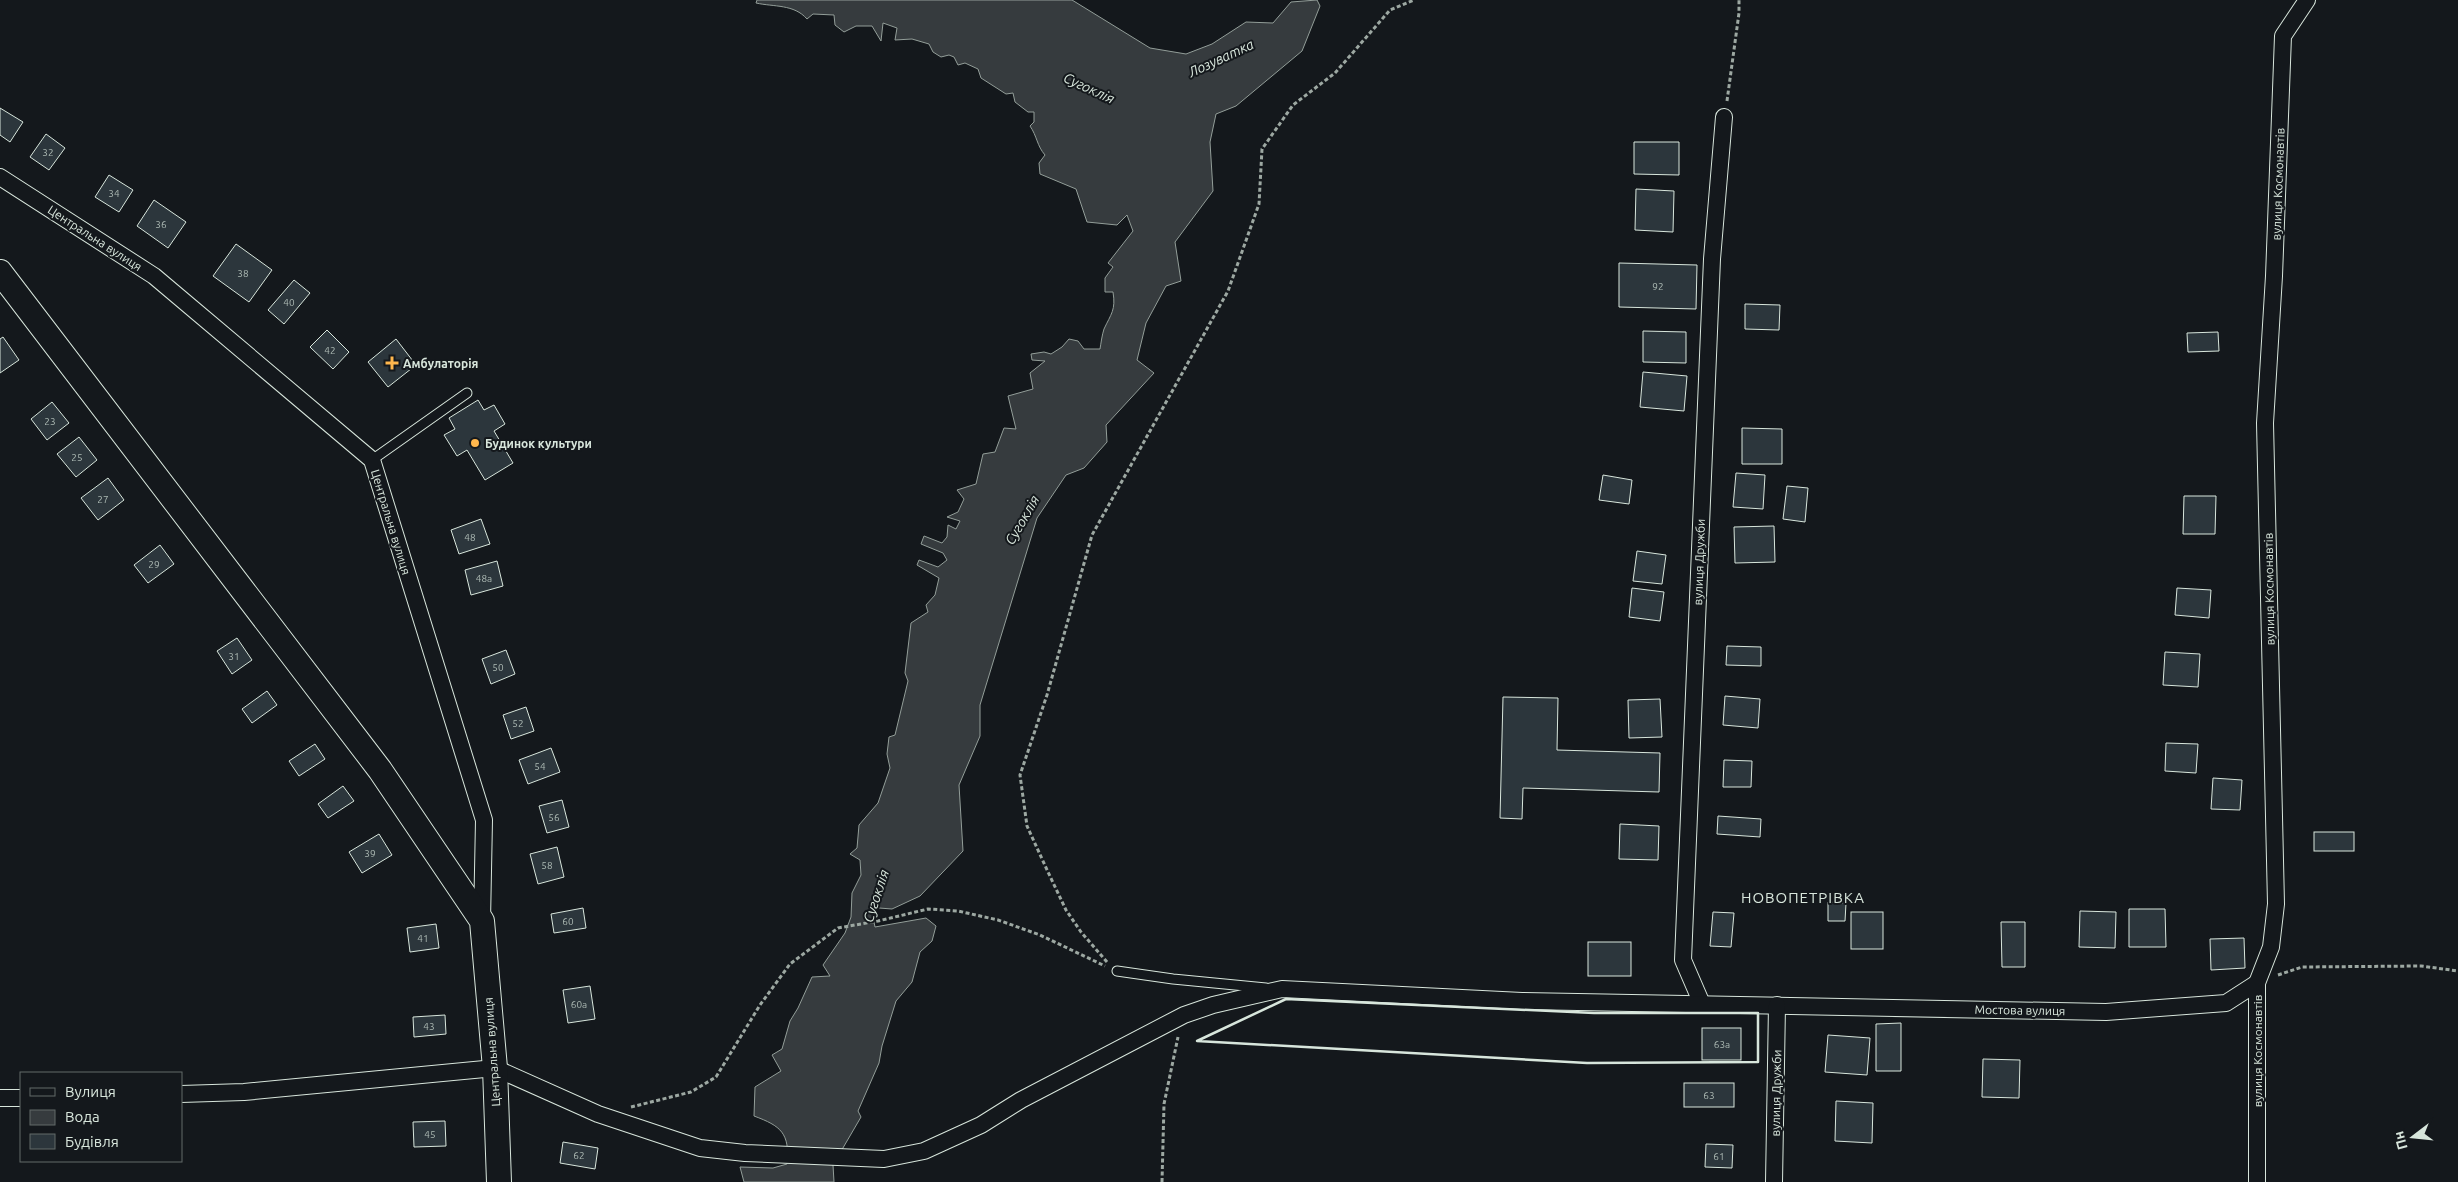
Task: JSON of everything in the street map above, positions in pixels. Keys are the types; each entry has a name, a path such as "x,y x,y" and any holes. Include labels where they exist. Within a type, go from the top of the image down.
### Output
{"street":[{"name":"вулиця Космонавтів","path":"2257,1182 2257,983 2270,946 2276,904 2265,423 2274,276 2283,36 2307,0"},
{"name":"вулиця Дружби","path":"1702,1004 1683,960 1711,268 1724,117"},
{"name":"Центральна вулиця","path":"0,177 154,276 372,460 484,820 482,921 495,1068 499,1182"},
{"name":"Центральна вулиця","path":"0,272 380,770 482,921"},
{"name":"Мостова вулиця","path":"495,1068 598,1114 700,1148 721,1152 884,1160 924,1151 981,1125 1021,1100 1184,1014 1213,1005 1282,989 1522,1001 2106,1012 2226,1003 2257,983"},
{"name":"вулиця Дружби","path":"1774,1182 1777,1005"},
{"path":"182,1094 244,1092 495,1068"},
{"path":"0,1098 20,1098"}],"lane":[{"path":"372,460 467,393"},
{"path":"1117,971 1182,980 1282,989"}],"path":[{"path":"1117,971 1100,956 1066,910 1027,826 1020,775 1047,695 1092,535 1228,291 1258,204 1262,149 1293,105 1335,73 1390,10 1414,0"},
{"path":"1724,117 1740,13 1739,0"},
{"path":"598,1114 691,1092 716,1077 760,1005 790,964 838,928 928,909 958,911 998,920 1040,935 1117,971"},
{"path":"2257,983 2302,967 2421,966 2458,971"},
{"path":"1162,1182 1164,1104 1184,1014"}],"water":[{"path":"757,0 1072,0 1150,48 1186,54 1212,44 1246,22 1273,23 1291,2 1317,0 1320,6 1302,51 1236,106 1216,114 1210,142 1213,191 1175,242 1181,281 1166,286 1146,323 1137,360 1154,373 1106,425 1107,442 1084,468 1066,475 1037,518 980,705 980,736 959,785 963,851 920,896 892,909 879,908 872,912 875,927 926,918 936,926 932,941 920,952 912,982 896,1001 882,1046 879,1063 858,1111 861,1117 833,1165 834,1182 744,1182 740,1167 773,1168 787,1164 787,1145 782,1132 771,1123 754,1116 755,1087 781,1071 772,1055 782,1049 790,1021 812,977 830,976 823,965 845,933 851,917 852,893 861,875 860,860 850,854 857,848 859,825 878,803 890,768 887,754 889,737 895,735 908,681 905,673 911,623 928,612 926,605 935,595 939,578 917,565 919,560 938,567 947,560 943,553 921,544 924,536 942,543 947,537 948,525 956,529 960,521 947,517 958,512 964,499 957,490 976,484 983,454 995,452 1004,428 1016,429 1008,396 1033,389 1030,373 1045,361 1032,360 1031,354 1044,352 1051,354 1062,347 1069,339 1078,341 1084,349 1100,349 1104,329 1114,303 1113,292 1105,292 1105,278 1113,267 1108,263 1133,231 1127,215 1117,225 1087,222 1076,189 1040,174 1039,163 1045,155 1030,126 1034,122 1034,112 1028,112 1015,102 1013,93 1006,94 981,78 978,69 965,63 958,65 954,57 949,55 941,57 933,52 929,44 912,39 895,40 897,28 883,23 881,41 872,26 856,26 844,32 835,25 834,15 813,14 807,19 790,8 756,3"}],"building":[{"path":"0,108 23,122 10,142 0,135"},
{"path":"46,134 65,148 49,170 30,157"},
{"path":"1634,142 1679,142 1679,175 1634,174"},
{"path":"109,175 133,190 119,212 95,197"},
{"path":"1636,189 1674,191 1673,232 1635,230"},
{"path":"154,200 186,222 168,248 137,226"},
{"path":"236,244 272,270 249,302 213,276"},
{"path":"1619,263 1697,265 1696,309 1619,307"},
{"path":"294,280 310,293 284,324 268,310"},
{"path":"1745,304 1780,305 1779,330 1745,329"},
{"path":"327,330 349,352 333,369 310,347"},
{"path":"1643,331 1686,332 1686,363 1643,362"},
{"path":"2218,332 2219,351 2188,352 2187,333"},
{"path":"3,337 19,360 0,373 0,339"},
{"name":"Амбулаторія","path":"396,339 416,365 388,387 368,362"},
{"path":"1643,372 1687,376 1684,411 1640,407"},
{"name":"Будинок культури","path":"478,400 484,410 494,405 505,424 494,431 513,463 485,480 467,450 457,456 444,435 455,429 449,418"},
{"path":"52,402 69,423 47,440 31,419"},
{"path":"1742,428 1782,429 1782,464 1742,464"},
{"path":"79,437 97,460 76,477 57,454"},
{"path":"1736,473 1765,475 1763,509 1733,507"},
{"path":"1603,475 1632,480 1629,504 1599,500"},
{"path":"108,478 124,500 98,520 81,498"},
{"path":"1787,486 1808,488 1805,522 1783,519"},
{"path":"2184,496 2216,496 2215,534 2183,534"},
{"path":"481,519 490,544 459,554 451,530"},
{"path":"1774,526 1775,562 1735,563 1734,527"},
{"path":"160,545 174,564 148,583 134,565"},
{"path":"1637,551 1666,555 1662,584 1633,581"},
{"path":"497,561 503,586 471,595 465,570"},
{"path":"1632,588 1664,592 1660,621 1629,617"},
{"path":"2177,588 2211,590 2209,618 2175,615"},
{"path":"237,638 252,660 232,674 217,651"},
{"path":"1727,646 1761,647 1761,666 1726,665"},
{"path":"506,650 515,674 491,684 482,659"},
{"path":"2165,652 2200,654 2198,687 2163,685"},
{"path":"267,691 277,705 252,723 242,709"},
{"path":"1725,696 1760,699 1758,728 1723,725"},
{"path":"1503,697 1558,698 1557,750 1660,753 1659,792 1523,788 1522,819 1500,818"},
{"path":"1660,699 1662,737 1629,738 1628,700"},
{"path":"526,707 534,731 511,739 503,715"},
{"path":"2166,743 2198,744 2196,773 2165,771"},
{"path":"315,744 325,759 299,776 289,761"},
{"path":"551,748 560,772 528,784 519,760"},
{"path":"1724,760 1752,761 1751,787 1723,787"},
{"path":"2213,778 2242,780 2240,810 2211,809"},
{"path":"343,786 354,801 328,818 318,804"},
{"path":"562,800 569,827 547,833 539,806"},
{"path":"1718,816 1761,819 1760,837 1717,834"},
{"path":"1620,824 1659,826 1658,860 1619,859"},
{"path":"2314,832 2354,832 2354,851 2314,851"},
{"path":"379,834 392,855 362,873 349,852"},
{"path":"557,847 564,877 538,884 530,854"},
{"path":"1828,902 1846,903 1845,921 1828,921"},
{"path":"583,908 586,928 554,933 551,914"},
{"path":"2129,909 2165,909 2166,947 2129,947"},
{"path":"2080,911 2116,912 2115,948 2079,947"},
{"path":"1713,912 1734,913 1731,947 1710,946"},
{"path":"1851,912 1883,912 1883,949 1851,949"},
{"path":"2001,922 2025,922 2025,967 2002,967"},
{"path":"436,924 439,948 410,952 407,928"},
{"path":"2244,938 2245,968 2211,970 2210,939"},
{"path":"1588,942 1631,942 1631,976 1588,976"},
{"path":"590,986 595,1019 568,1023 563,990"},
{"path":"445,1015 446,1034 414,1037 413,1017"},
{"path":"1901,1023 1901,1071 1876,1071 1876,1024"},
{"path":"1702,1028 1741,1028 1741,1060 1702,1060"},
{"path":"1828,1035 1870,1038 1867,1075 1825,1072"},
{"path":"1983,1059 2020,1060 2019,1098 1982,1097"},
{"path":"1684,1083 1734,1083 1734,1107 1684,1107"},
{"path":"1836,1101 1873,1103 1872,1143 1835,1141"},
{"path":"445,1121 446,1146 414,1147 413,1122"},
{"path":"563,1142 598,1148 595,1169 560,1163"},
{"path":"1706,1144 1733,1145 1732,1168 1705,1167"}],"wall":[{"path":"1286,999 1594,1013 1758,1013 1758,1062 1587,1063 1197,1041 1286,999"}],"place":[{"name":"Амбулаторія","path":"392,363"},
{"name":"Будинок культури","path":"475,443"}],"district":[{"name":"НОВОПЕТРІВКА","path":"1803,897"}],"water label":[{"name":"Лозуватка","path":"1221,58"},
{"name":"Сугоклія","path":"1089,88"},
{"name":"Сугоклія","path":"1022,520"},
{"name":"Сугоклія","path":"876,896"}]}
